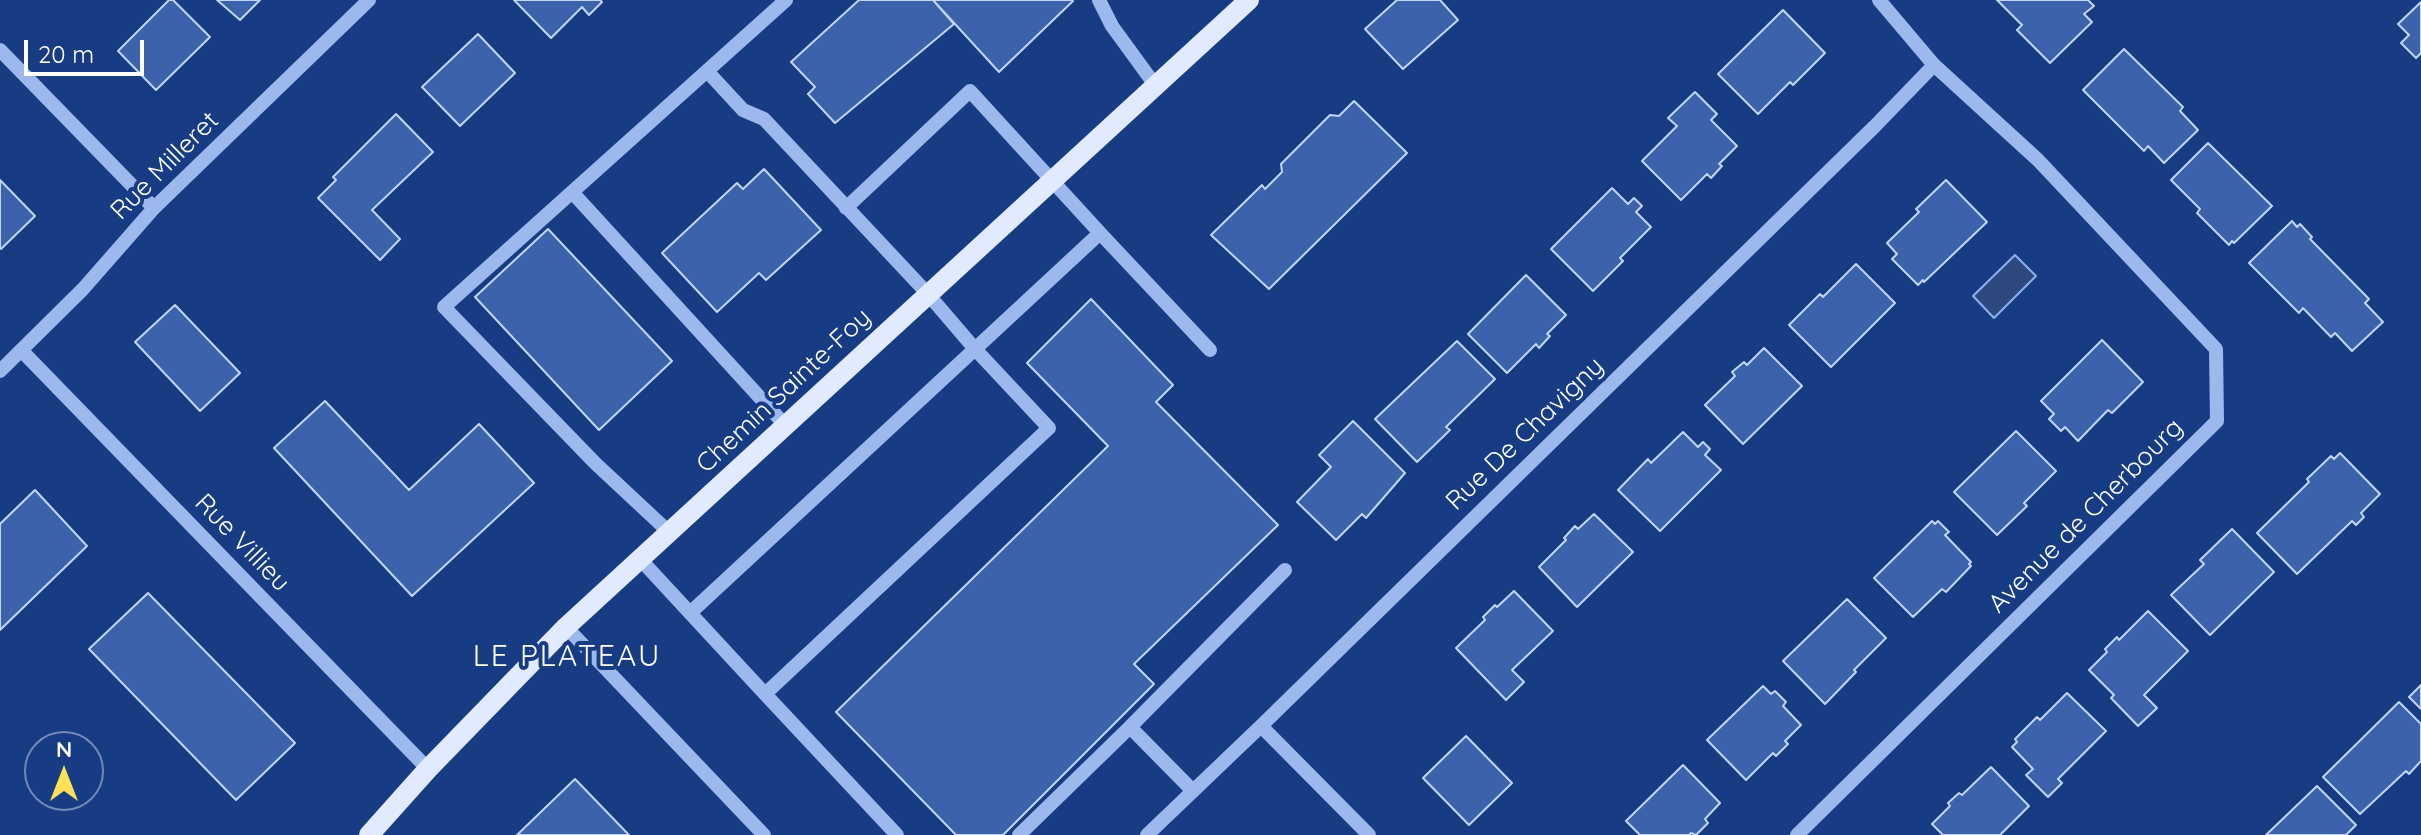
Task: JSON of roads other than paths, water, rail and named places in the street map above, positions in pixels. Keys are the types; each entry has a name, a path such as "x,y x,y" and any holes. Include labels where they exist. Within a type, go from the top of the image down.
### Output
{"main road":[{"name":"Chemin Sainte-Foy","path":"369,835 428,769 566,627 1249,0"}],"street":[{"name":"Rue Milleret","path":"0,371 83,289 154,208 369,0"},
{"path":"670,533 595,463 444,307 786,0"},
{"path":"1099,0 1112,26 1155,85"},
{"name":"Avenue de Cherbourg","path":"1797,835 2217,421 2216,349 2038,160 1934,65 1879,0"},
{"path":"0,50 154,208"},
{"name":"Rue De Chavigny","path":"1147,835 1934,65"},
{"path":"707,71 743,110 764,119 1049,428 765,694"},
{"path":"846,208 970,91 1210,350"},
{"path":"572,192 786,426"},
{"path":"690,613 1100,233"},
{"name":"Rue Villieu","path":"21,350 428,769"},
{"path":"641,560 897,835"},
{"path":"1019,835 1285,570"},
{"path":"566,627 764,835"},
{"path":"1261,726 1369,835"},
{"path":"1130,727 1192,790"}],"water":[{"path":"2015,255 2036,276 1994,318 1973,296"}],"district":[{"name":"LE PLATEAU","path":"567,657"}]}
